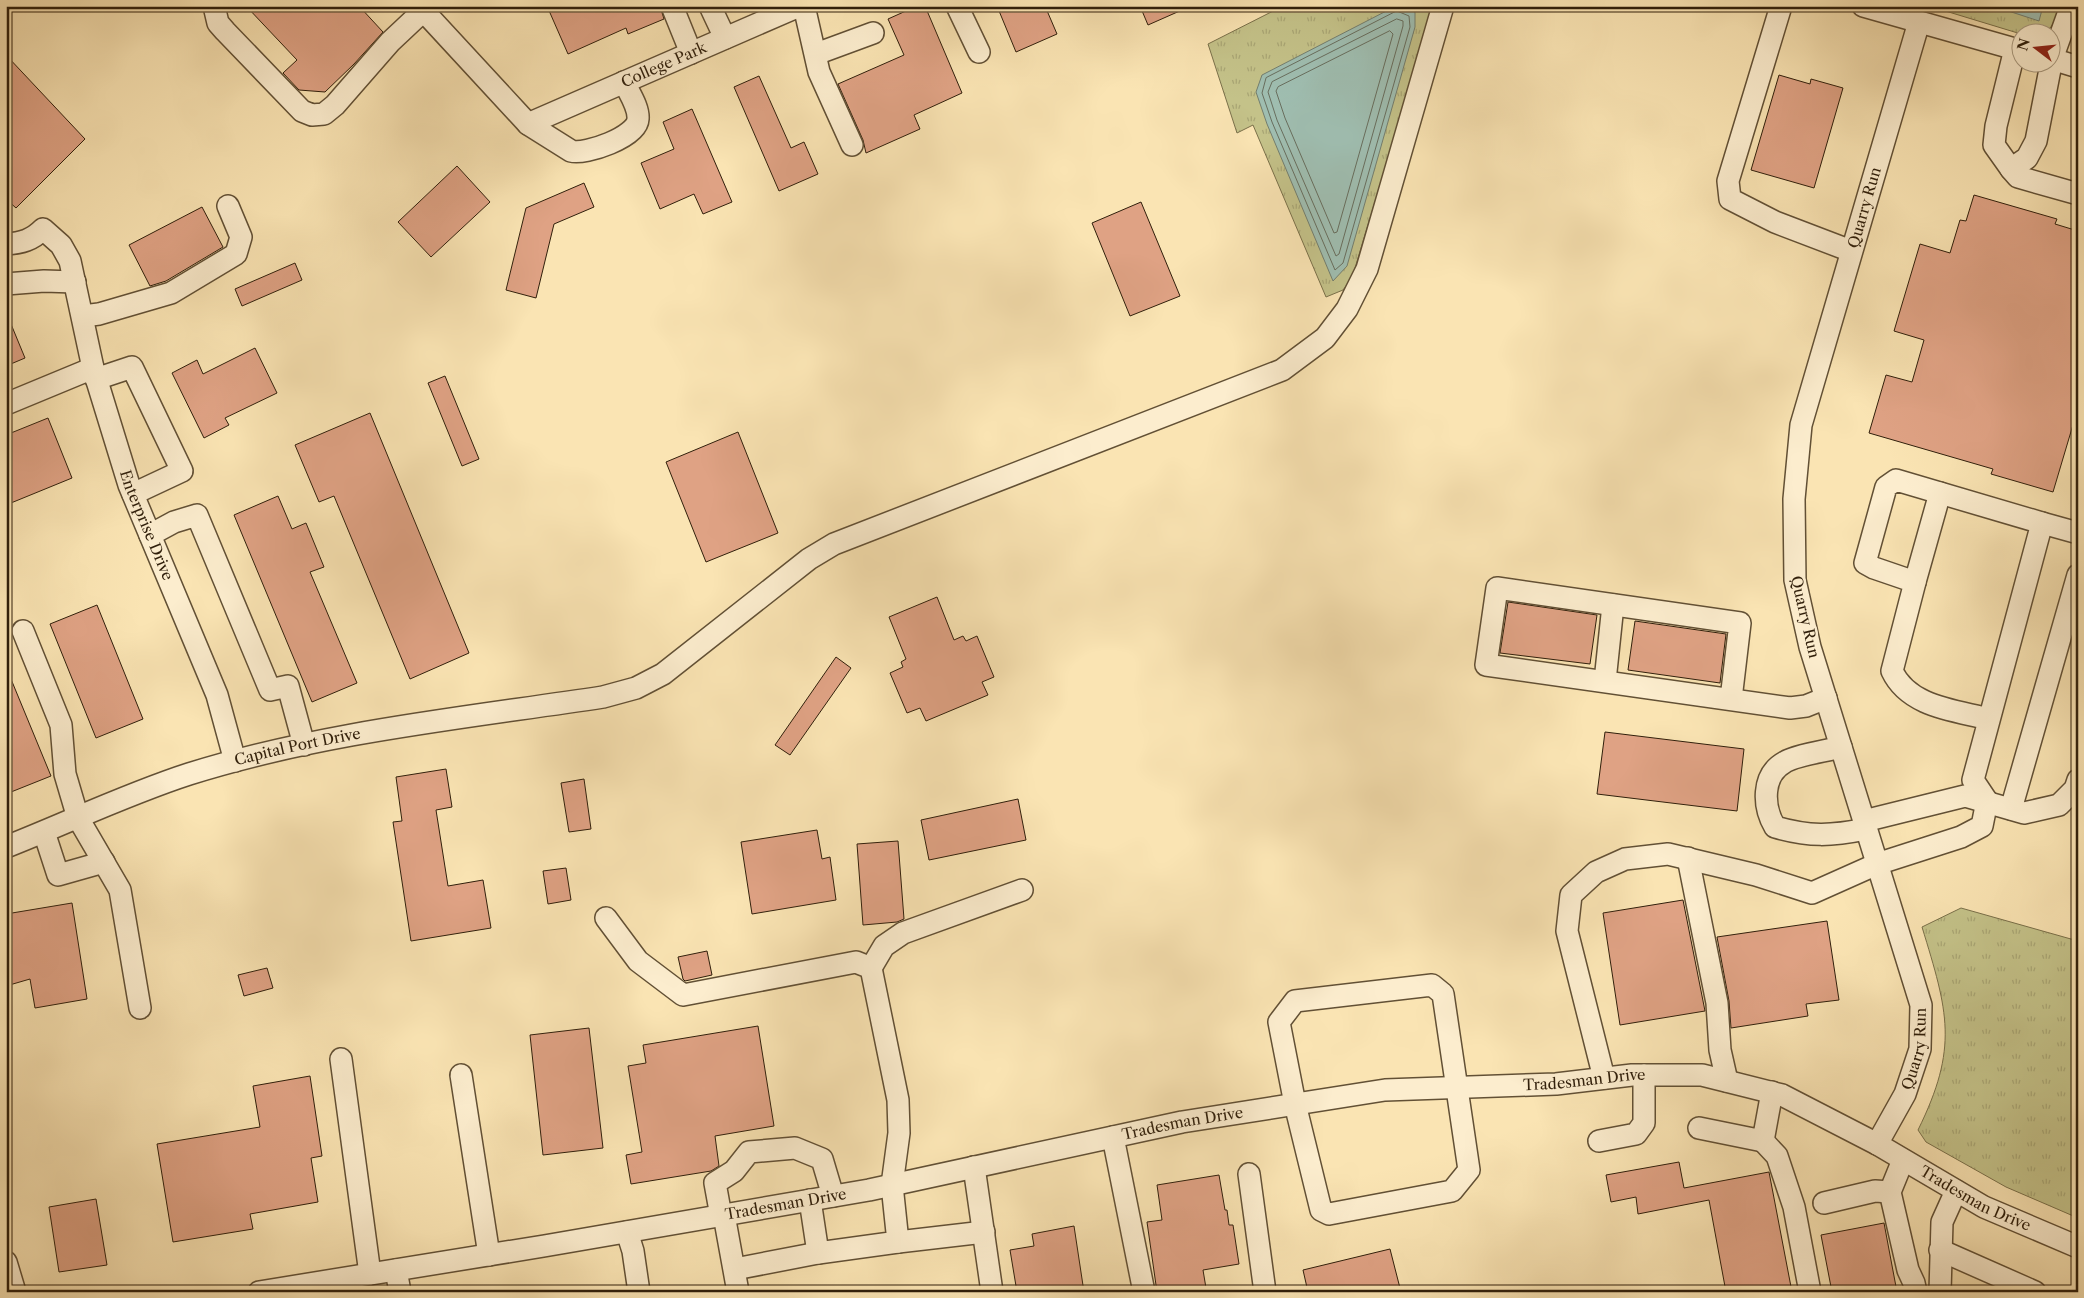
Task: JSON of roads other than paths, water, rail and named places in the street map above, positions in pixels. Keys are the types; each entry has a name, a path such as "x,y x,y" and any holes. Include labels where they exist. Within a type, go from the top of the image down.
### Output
{"street":[{"path":"214,6 218,23 225,31 302,111 312,115 324,114 335,105 421,9 528,124 564,148 578,153 591,150 621,137 633,129 638,119 637,110 624,82"},
{"path":"672,6 691,53"},
{"path":"710,6 725,38"},
{"name":"College Park","path":"528,124 799,6"},
{"path":"804,6 819,72 852,145"},
{"path":"957,6 978,52"},
{"name":"Capital Port Drive","path":"6,847 188,774 235,761 330,738 603,697 636,688 663,674 809,559 834,544 1282,370 1325,338 1347,309 1367,269 1443,6"},
{"path":"1781,6 1728,180 1730,199 1775,222 1851,251"},
{"path":"1863,6 2012,48"},
{"path":"2062,31 2071,6"},
{"name":"Quarry Run","path":"1877,1144 1906,1094 1920,1049 1921,1005 1810,647 1794,580 1794,499 1801,425 1919,22"},
{"path":"816,54 873,33"},
{"path":"2062,62 2078,67"},
{"path":"2012,71 1996,126 1994,145 2018,177 2078,194"},
{"path":"2011,169 2027,158 2036,141 2049,72"},
{"path":"82,316 99,314 171,293 236,254 241,237 228,206"},
{"name":"Enterprise Drive","path":"6,244 22,243 34,238 43,230 61,245 70,261 95,373 133,494 217,695 235,761"},
{"path":"6,284 75,282"},
{"path":"6,404 95,373 132,367 182,471 133,494"},
{"path":"1915,582 1865,563 1886,487 1896,480 2078,533"},
{"path":"1940,493 1892,671 1906,691 1922,701 1989,719"},
{"path":"150,536 174,522 197,516 270,690 288,686 304,744"},
{"path":"1604,1078 1567,931 1571,895 1596,872 1625,859 1668,854 1756,875 1812,894 1877,864 1961,837 1982,826 1988,802 1973,780 2042,523"},
{"path":"2011,809 2078,574"},
{"path":"1731,699 1740,623 1496,588 1486,665 1790,708 1806,706 1826,698"},
{"path":"1605,681 1613,605"},
{"path":"23,631 61,725 65,774 78,818 120,890 140,1008"},
{"path":"1841,747 1785,762 1774,772 1768,783 1765,796 1770,818 1775,827 1795,833 1831,836 1965,796 2024,813 2059,805 2075,789 2078,780"},
{"path":"44,832 58,875 104,862"},
{"path":"1688,858 1717,1003 1720,1050 1727,1081"},
{"path":"898,1242 892,1185 899,1133 898,1100 871,968 884,946 903,933 1022,890"},
{"path":"606,918 638,960 683,995 856,962 871,968"},
{"path":"1432,985 1443,994 1469,1170 1452,1191 1329,1214 1321,1210 1295,1104 1279,1022 1295,1001 1432,985"},
{"path":"341,1059 370,1274"},
{"path":"461,1075 489,1255"},
{"path":"1599,1140 1636,1134 1644,1123 1644,1075"},
{"name":"Tradesman Drive","path":"259,1292 314,1287 370,1274 810,1200 892,1185 1182,1122 1295,1104 1385,1090 1556,1084 1644,1075 1702,1075 1782,1095 1877,1144 1984,1207 2078,1248"},
{"path":"1762,1141 1772,1092"},
{"path":"1699,1128 1762,1141 1777,1156 1794,1207 1810,1292"},
{"path":"1113,1137 1144,1292"},
{"path":"738,1292 735,1269 715,1183 734,1170 749,1152 795,1148 822,1159 832,1196"},
{"path":"1903,1160 1890,1192 1908,1270 1916,1292"},
{"path":"974,1167 992,1292"},
{"path":"1249,1174 1265,1292"},
{"path":"1824,1203 1876,1191 1890,1192"},
{"path":"1940,1292 1942,1222 1956,1191"},
{"path":"810,1200 818,1253"},
{"path":"627,1232 633,1251 639,1292"},
{"path":"735,1269 818,1253 984,1232"},
{"path":"1940,1250 2035,1292"},
{"path":"6,1262 16,1292"},
{"path":"396,1270 400,1292"}],"water":[{"path":"1396,6 1415,12 1415,27 1347,266 1333,281 1267,124 1256,92 1262,75"},
{"path":"1993,6 2043,6 2039,21"}]}
